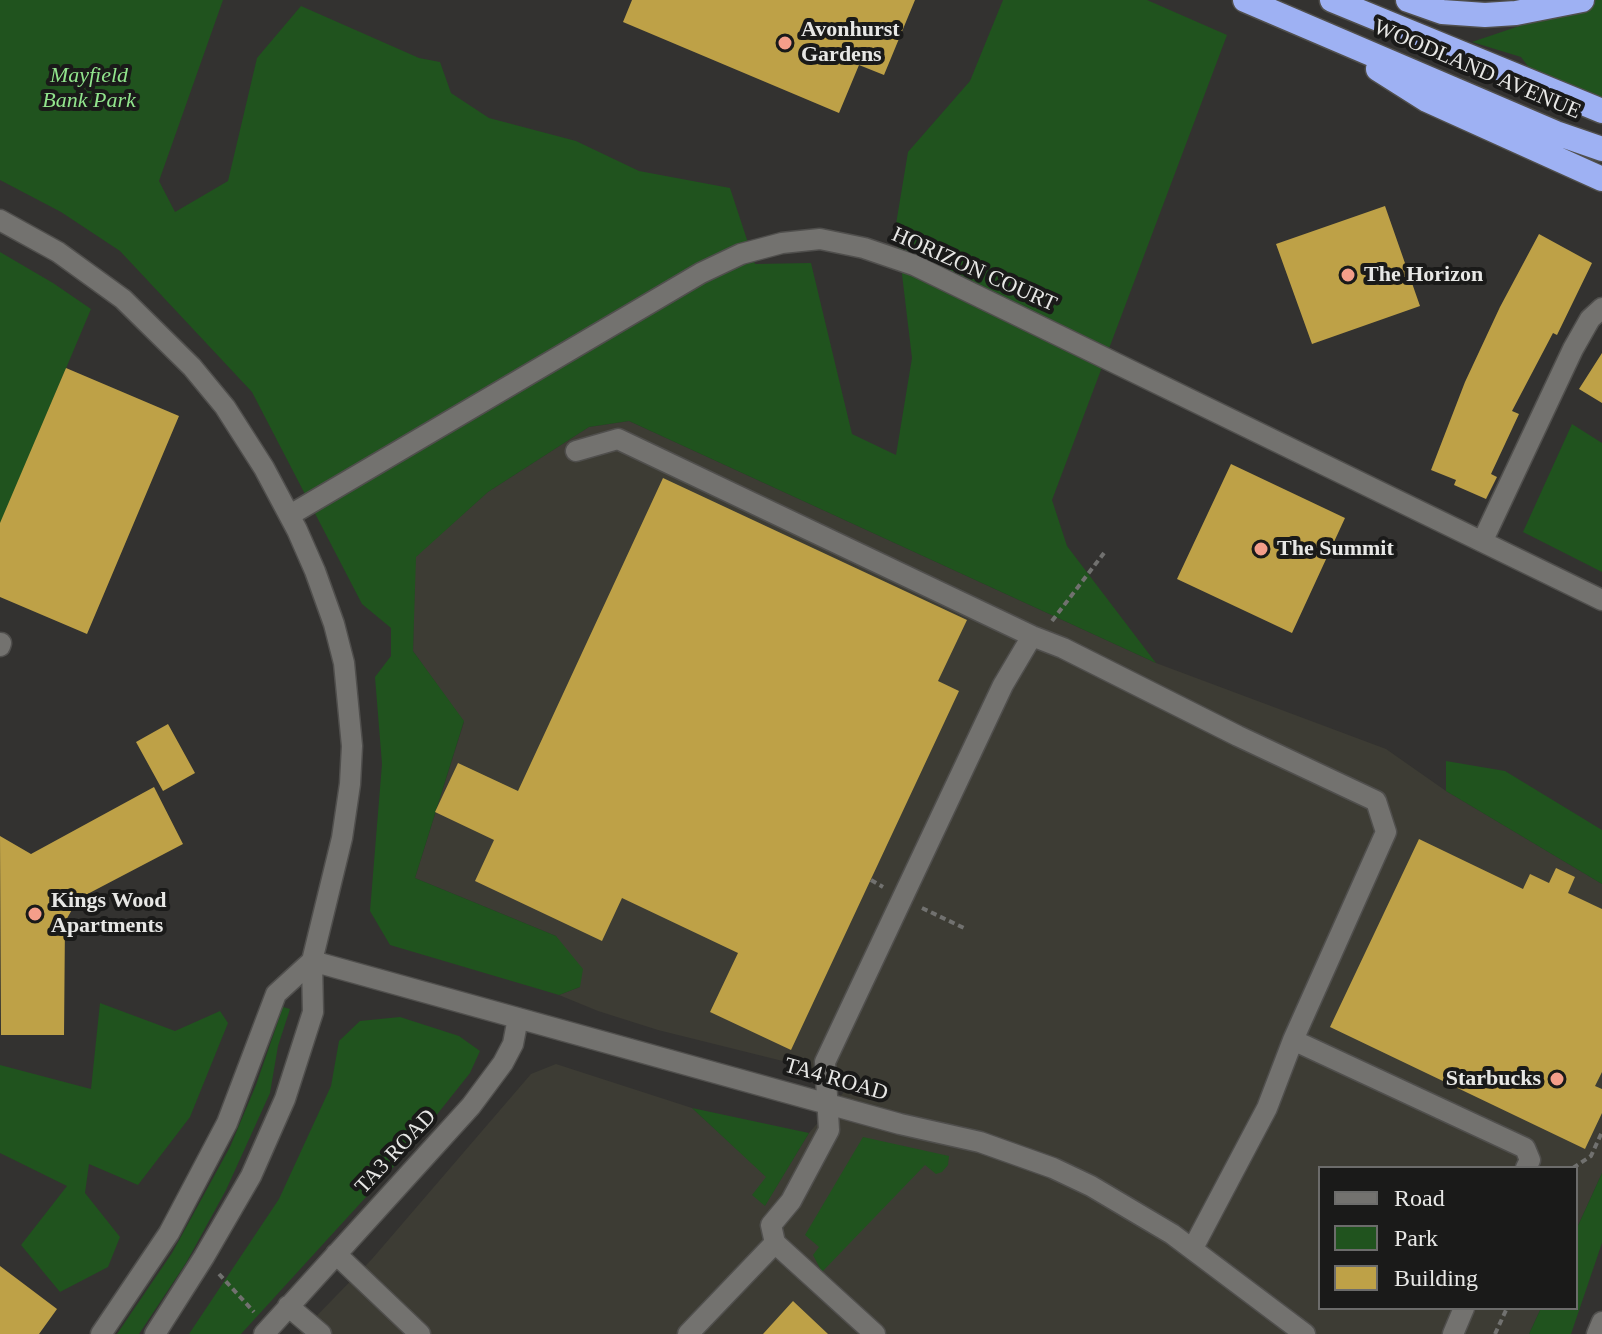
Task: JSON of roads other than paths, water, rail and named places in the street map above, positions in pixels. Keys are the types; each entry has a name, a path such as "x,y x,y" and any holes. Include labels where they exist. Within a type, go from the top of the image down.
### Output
{"highway":[{"name":"WOODLAND AVENUE","path":"1245,0 1556,133 1602,149"},
{"name":"WOODLAND AVENUE","path":"1332,0 1602,111"},
{"path":"1408,0 1442,12 1485,15 1530,11 1582,0"},
{"path":"1315,30 1427,100 1602,179"}],"street":[{"path":"0,220 70,260 123,299 192,367 225,407 290,515 315,571 344,663 352,746 342,838 312,961 313,1012 285,1099 251,1176 155,1334"},
{"name":"HORIZON COURT","path":"290,515 701,273 782,243 820,239 864,248 914,265 1602,600"},
{"path":"1483,540 1573,349 1590,319 1602,308"},
{"path":"576,451 618,439 1063,648 1376,801 1386,832 1293,1040 1267,1108 1193,1248"},
{"path":"875,1334 775,1243 771,1225 791,1201 829,1130 825,1062 1003,685 1032,636"},
{"path":"101,1334 169,1233 227,1123 276,994 312,961"},
{"name":"TA4 ROAD","path":"312,961 900,1124 980,1142 1053,1168 1104,1193 1193,1248 1304,1334"},
{"name":"TA3 ROAD","path":"266,1332 471,1106 503,1063 513,1044 518,1018"},
{"path":"1293,1040 1525,1148 1530,1160 1527,1166"},
{"path":"688,1334 775,1243"},
{"path":"336,1254 420,1334"},
{"path":"288,1306 321,1334"},
{"path":"1453,1334 1463,1310"},
{"path":"1597,1334 1602,1322"}],"place":[{"name":"Avonhurst Gardens","path":"785,43"},
{"name":"The Horizon","path":"1348,275"},
{"name":"The Summit","path":"1261,549"},
{"name":"Kings Wood Apartments","path":"35,914"},
{"name":"Starbucks","path":"1557,1079"}],"park label":[{"name":"Mayfield Bank Park","path":"89,88"}]}
